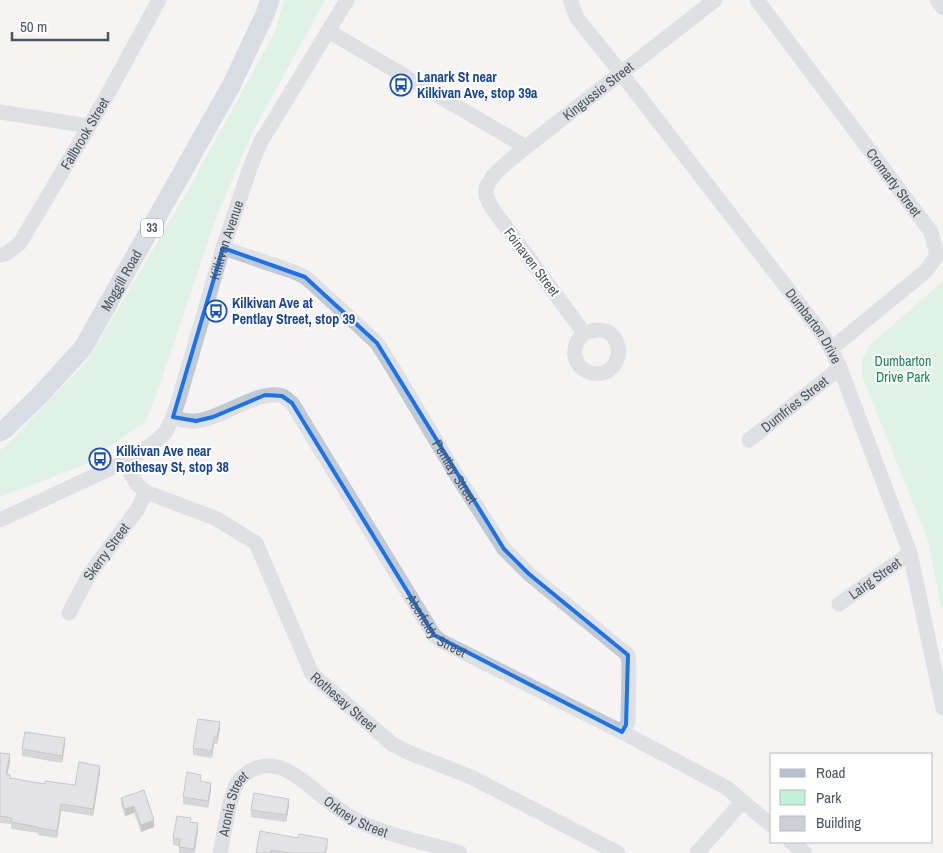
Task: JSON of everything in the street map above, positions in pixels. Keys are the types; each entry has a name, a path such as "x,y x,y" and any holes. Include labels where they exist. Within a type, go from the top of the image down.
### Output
{"main road":[{"name":"Moggill Road","path":"0,432 41,394 83,348 232,86 270,0"}],"street":[{"name":"Fallbrook Street","path":"0,255 20,243 89,126 159,0"},
{"name":"Kilkivan Avenue","path":"0,520 124,462 150,446 165,433 173,417 223,248 260,143 347,0"},
{"name":"Dumbarton Drive","path":"570,0 577,18 821,332 831,349 840,368 910,553 943,708"},
{"name":"Kingussie Street","path":"486,188 493,176 526,147 715,0"},
{"name":"Cromarty Street","path":"757,0 931,232 937,255 926,271 831,349"},
{"path":"937,0 943,8"},
{"path":"328,32 526,147"},
{"path":"0,112 89,126"},
{"name":"Foinaven Street","path":"486,188 486,196 492,208 584,333"},
{"name":"Pentlay Street","path":"223,248 305,277 377,343 457,476 504,548 529,574 628,655 628,722 622,732"},
{"name":"Dumfries Street","path":"749,440 840,368"},
{"name":"Aberfeldy Street","path":"173,417 196,421 214,417 265,395 282,396 292,403 434,635 441,641 622,732 727,788 770,824"},
{"path":"124,462 137,484 146,492"},
{"name":"Skerry Street","path":"69,613 89,575 137,510 146,492"},
{"name":"Rothesay Street","path":"146,492 215,518 256,543 312,674 392,744 471,777 618,853"},
{"name":"Lairg Street","path":"839,604 910,553"},
{"name":"Aronia Street","path":"220,853 237,784 251,770 261,766"},
{"name":"Orkney Street","path":"261,766 278,767 297,776 345,813 362,823 408,839 460,853"},
{"path":"697,853 742,802"},
{"path":"792,843 805,853"}],"highlighted area":[{"path":"223,248 305,277 377,343 504,549 529,574 628,655 626,725 622,732 434,635 292,403 282,396 265,395 213,417 196,421 173,417"}],"green space":[{"path":"284,0 325,0 253,131 217,215 146,421 84,465 0,497 0,450 88,360 183,199 275,32"},
{"name":"Dumbarton Drive Park","path":"943,281 943,606 941,607 928,540 862,376 862,360 870,345"}],"building":[{"path":"198,719 220,722 217,737 214,737 212,751 193,748"},
{"path":"25,732 65,738 62,756 22,749"},
{"path":"0,753 10,754 6,774 10,775 10,778 45,784 45,781 75,785 79,762 100,766 93,809 61,804 57,831 11,822 12,818 0,816"},
{"path":"187,772 201,775 200,781 211,783 208,801 183,797"},
{"path":"144,790 154,820 141,825 134,806 125,809 121,798"},
{"path":"254,793 289,799 286,815 251,810"},
{"path":"177,816 191,818 190,822 198,823 194,849 179,847 180,839 173,838"},
{"path":"260,831 298,838 299,834 328,839 325,853 291,853 271,850 271,853 256,853"}],"place":[{"name":"Lanark St near Kilkivan Ave, stop 39a","path":"401,85"},
{"name":"Kilkivan Ave at Pentlay Street, stop 39","path":"216,311"},
{"name":"Kilkivan Ave near Rothesay St, stop 38","path":"100,459"}]}
